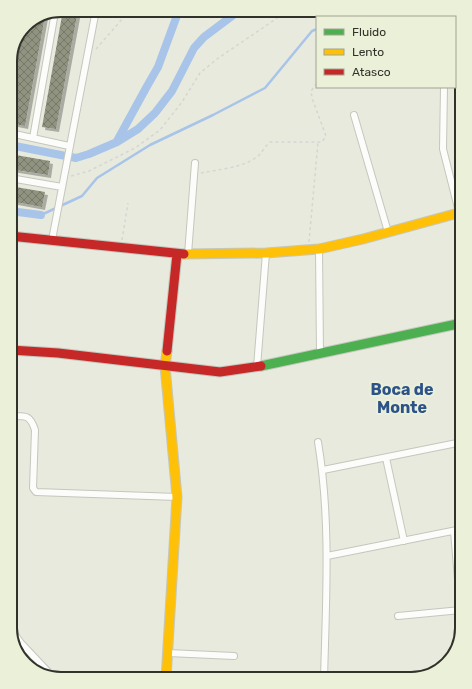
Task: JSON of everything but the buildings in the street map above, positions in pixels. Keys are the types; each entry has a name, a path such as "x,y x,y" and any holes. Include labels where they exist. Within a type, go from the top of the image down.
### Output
{"street":[{"path":"52,240 95,17"},
{"path":"33,138 54,18"},
{"path":"444,88 443,149 455,191"},
{"path":"354,115 388,232"},
{"path":"17,135 69,146"},
{"path":"188,254 194,163"},
{"path":"17,179 62,187"},
{"path":"17,237 177,254 266,253 319,249 455,214"},
{"path":"319,249 320,354"},
{"path":"257,367 266,253"},
{"path":"167,672 177,497 165,366 177,254"},
{"path":"17,350 58,353 220,372 257,367 455,325"},
{"path":"17,416 27,416 32,421 35,430 33,488 36,492 177,497"},
{"path":"318,442 323,470 327,556 324,672"},
{"path":"323,470 455,443"},
{"path":"386,458 404,541"},
{"path":"327,556 454,531 455,544"},
{"path":"398,616 455,610"},
{"path":"18,640 46,669"},
{"path":"168,653 234,656"}],"path":[{"path":"96,49 124,17"},
{"path":"64,176 89,171 135,148 160,130 182,102 200,73 217,59 279,17"},
{"path":"194,174 248,164 260,155 270,142 322,142 326,136 312,98 312,91 316,85"},
{"path":"308,250 318,142"},
{"path":"120,248 128,203"}],"waterway":[{"path":"117,141 158,67 176,17"},
{"path":"17,146 76,158 117,142 138,129 155,113 172,91 194,48 204,37 231,17"},
{"path":"41,215 82,196 97,178 150,145 265,88 312,31 316,29"},
{"path":"17,212 41,215"}],"traffic: fast":[{"path":"261,366 455,324"}],"traffic: slow":[{"path":"184,254 266,253 319,249 363,239 455,214"},
{"path":"166,672 177,497 165,366 167,351"}],"traffic: jam":[{"path":"17,237 184,254"},
{"path":"167,351 177,254"},
{"path":"17,350 58,353 220,372 261,366"}],"district":[{"name":"Boca de Monte","path":"402,398"}]}
